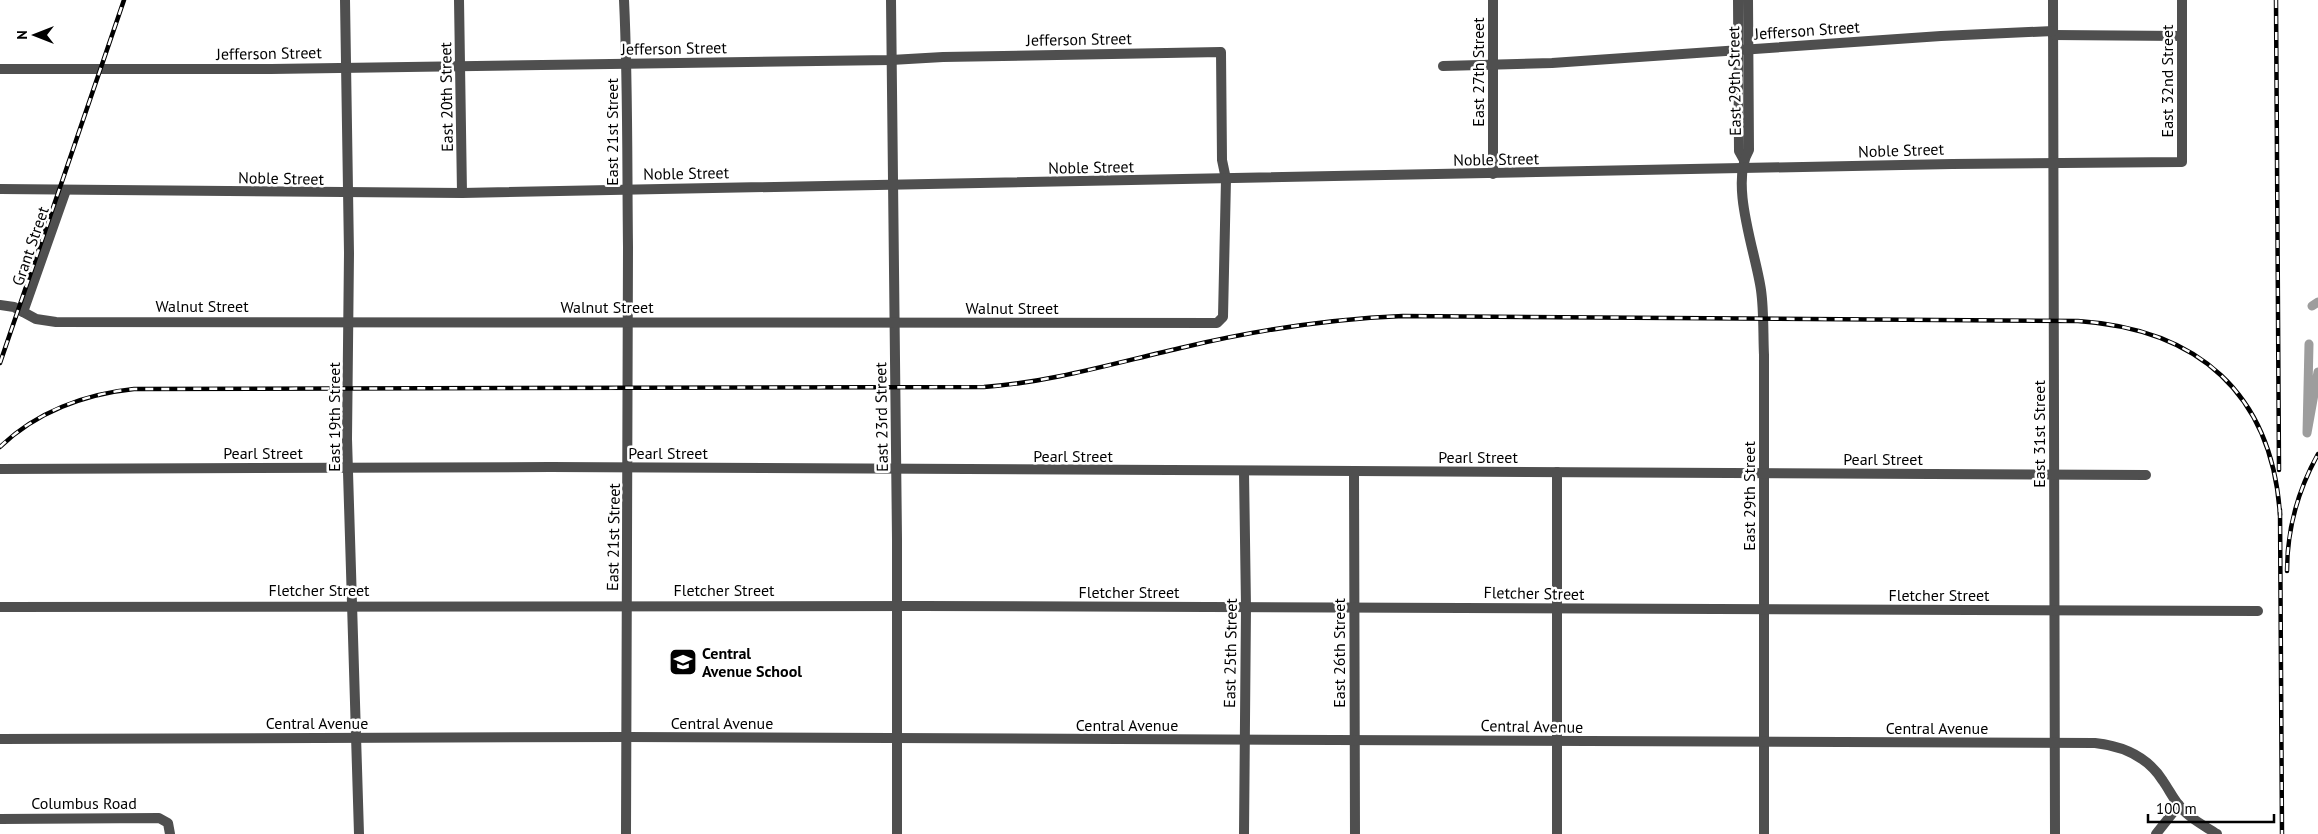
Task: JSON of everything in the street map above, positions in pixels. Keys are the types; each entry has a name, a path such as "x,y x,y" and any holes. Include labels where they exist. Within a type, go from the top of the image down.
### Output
{"street":[{"name":"East 19th Street","path":"345,0 348,194 348,467 359,834"},
{"name":"East 20th Street","path":"459,0 462,193"},
{"name":"East 21st Street","path":"624,0 627,64 629,468 625,737 626,834"},
{"name":"East 23rd Street","path":"891,0 898,606 897,834"},
{"name":"East 27th Street","path":"1493,0 1493,174"},
{"name":"East 29th Street","path":"1738,0 1743,49"},
{"name":"East 29th Street","path":"1748,0 1743,49 1739,151 1744,164 1743,199 1747,235 1756,263 1762,298 1764,834"},
{"name":"East 31st Street","path":"2053,0 2055,834"},
{"name":"East 32nd Street","path":"2182,0 2182,162"},
{"name":"Jefferson Street","path":"1443,66 1552,63 1743,49 2053,33 2182,36"},
{"name":"Jefferson Street","path":"0,69 460,67 1221,52 1222,160 1226,179"},
{"name":"Noble Street","path":"0,189 348,194 462,193 1493,174 1744,164 2182,162"},
{"name":"Walnut Street","path":"0,306 14,307 36,319 56,322 1217,323 1223,317 1226,179"},
{"name":"Grant Street","path":"23,312 66,190"},
{"name":"Pearl Street","path":"0,469 348,467 1764,474 2054,473 2146,475"},
{"name":"East 26th Street","path":"1354,471 1355,834"},
{"name":"East 25th Street","path":"1244,472 1246,607 1244,834"},
{"path":"1557,472 1557,834"},
{"name":"Fletcher Street","path":"0,607 627,605 2258,611"},
{"name":"Central Avenue","path":"0,740 625,737 2108,744 2143,758 2156,770 2179,806 2195,821 2217,834"},
{"path":"2156,834 2179,806"},
{"name":"Columbus Road","path":"0,819 159,818 168,822 170,834"}],"waterway":[{"path":"2312,306 2318,302"},
{"path":"2309,344 2307,433 2318,372"}],"railway":[{"path":"0,363 124,0"},
{"path":"2276,0 2279,470"},
{"path":"0,447 29,424 62,407 97,395 134,389 984,387 1035,381 1212,341 1266,331 1348,320 1403,316 2078,321 2121,327 2159,338 2193,354 2221,375 2244,402 2262,434 2274,472 2280,515"},
{"path":"2287,571 2289,540 2295,511 2299,496 2318,454"},
{"path":"2280,510 2282,834"}],"place":[{"name":"Central Avenue School","path":"683,662"}]}
